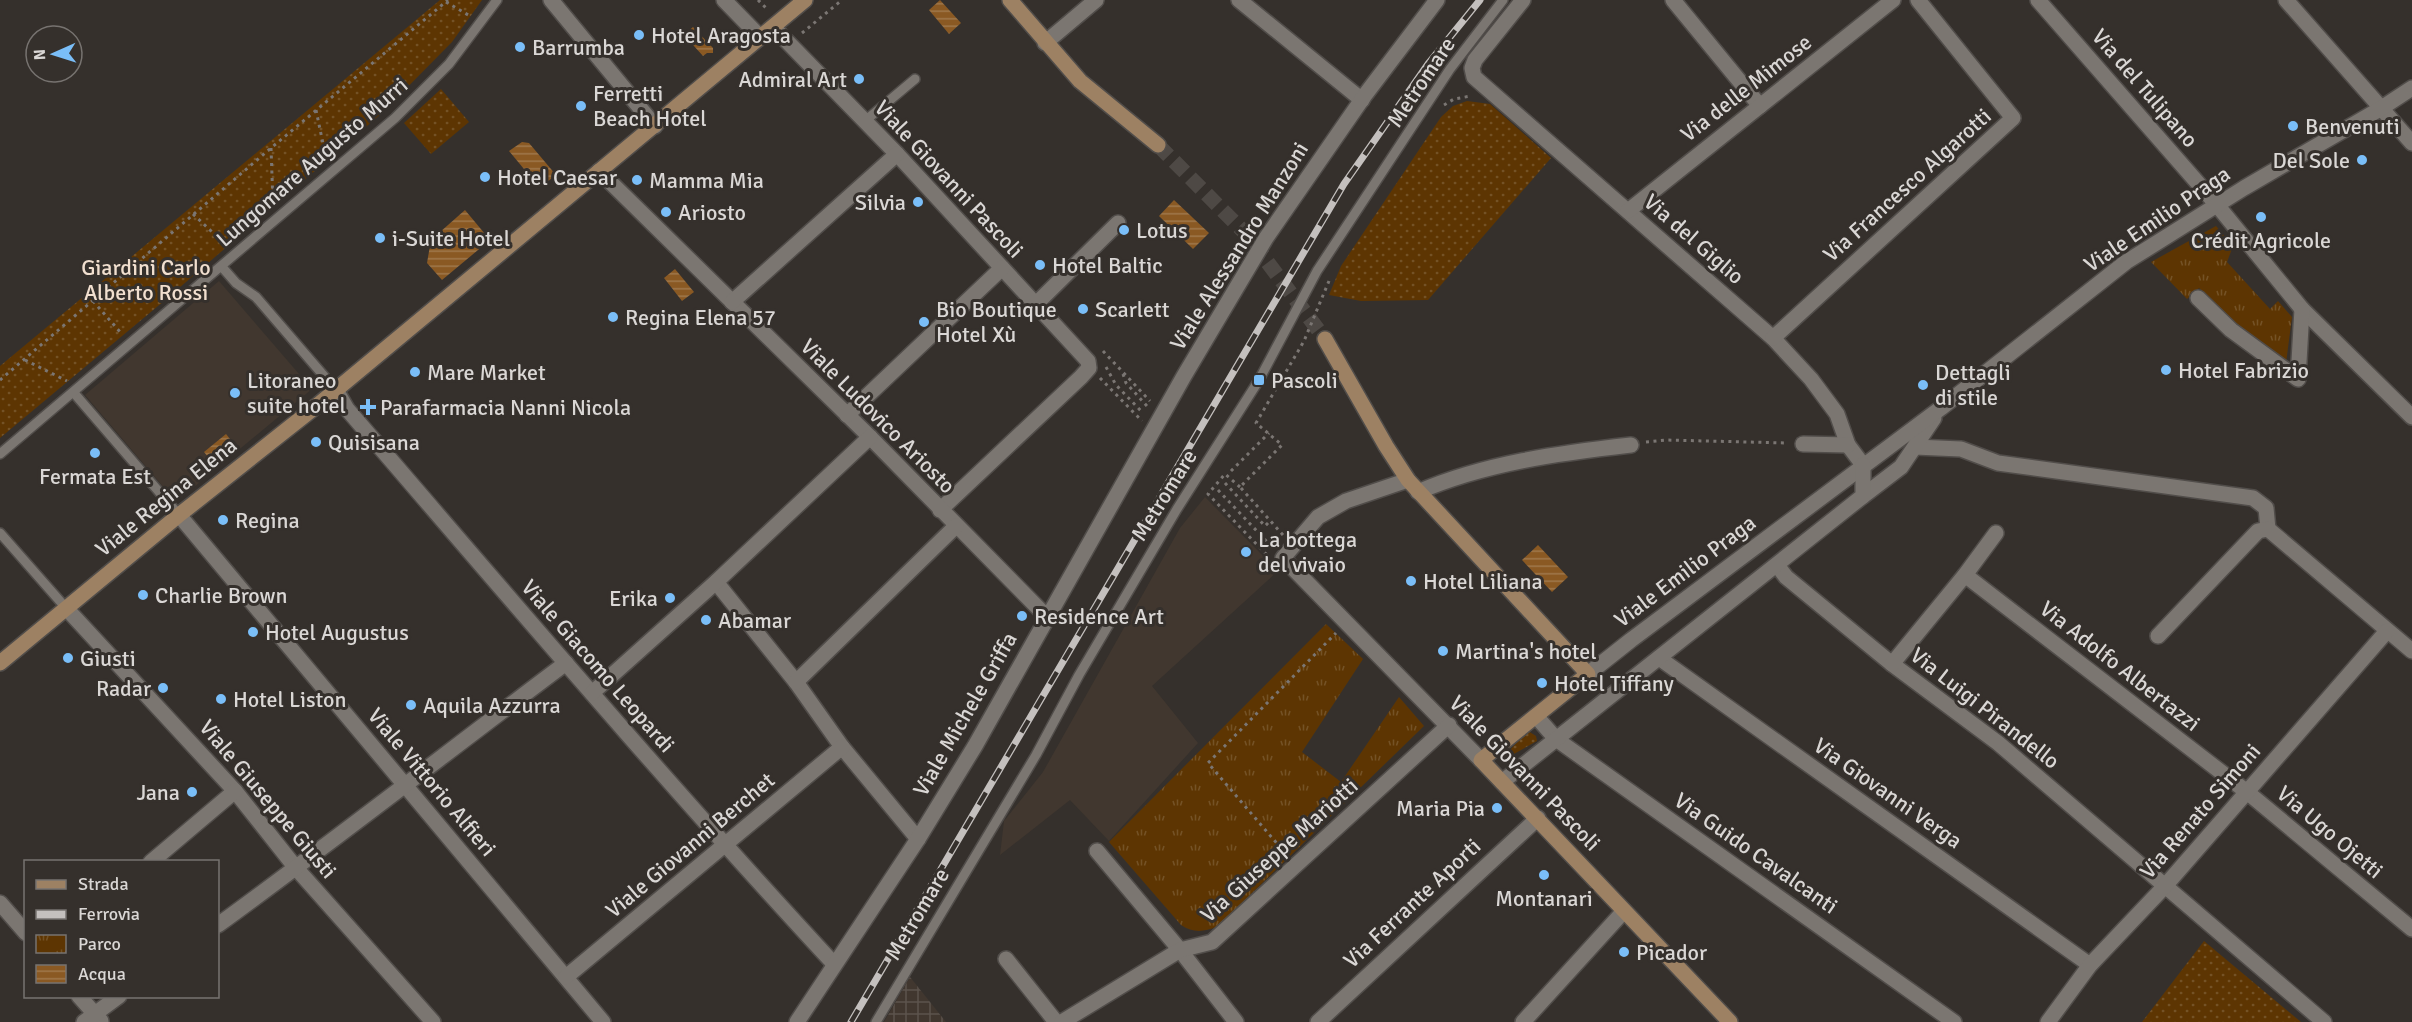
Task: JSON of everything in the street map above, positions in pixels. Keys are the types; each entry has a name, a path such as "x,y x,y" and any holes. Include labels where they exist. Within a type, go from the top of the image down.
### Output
{"street":[{"path":"551,0 655,126"},
{"path":"724,0 760,37"},
{"name":"Viale Regina Elena","path":"0,663 179,515 336,390 805,0"},
{"path":"1011,0 1045,43 1080,81 1158,146"},
{"path":"1045,43 1096,0"},
{"path":"1239,0 1362,100"},
{"name":"Viale Alessandro Manzoni","path":"1158,420 1266,238 1362,100 1437,0"},
{"name":"Via del Giglio","path":"1523,0 1475,60 1472,68 1474,77 1773,338 1811,380 1837,414 1848,445 1863,465"},
{"path":"1673,0 1760,106"},
{"name":"Via delle Mimose","path":"1628,211 1893,0"},
{"name":"Via Francesco Algarotti","path":"1773,338 2013,118 1918,0"},
{"name":"Via del Tulipano","path":"2038,0 2217,205 2302,309 2412,417"},
{"path":"2289,1 2380,109 2412,143"},
{"name":"Viale Giovanni Pascoli","path":"773,27 897,154 1035,305 1095,365"},
{"name":"Viale Emilio Praga","path":"1481,760 1637,635 1941,408 2126,262 2412,88"},
{"path":"732,302 897,154"},
{"name":"Viale Ludovico Ariosto","path":"599,171 870,437 1047,617"},
{"path":"1035,305 1118,223"},
{"path":"847,415 1002,268"},
{"path":"2198,298 2231,330 2298,378 2302,309"},
{"path":"1325,339 1386,446 1413,486 1588,674"},
{"path":"940,510 1095,365"},
{"name":"Viale Giacomo Leopardi","path":"336,390 347,409 592,693 725,846 834,964"},
{"name":"Viale Emilio Praga","path":"1502,782 1901,467 1941,408"},
{"name":"Viale Michele Griffa","path":"797,1022 918,838 975,746 1158,420"},
{"path":"592,693 717,582 870,437"},
{"path":"1803,444 1848,445"},
{"path":"1275,557 1318,517 1346,501 1557,453 1631,445"},
{"path":"1914,447 1961,449 1998,464 2253,498 2266,508 2268,528 2412,651"},
{"path":"1863,465 1863,496"},
{"name":"Viale Vittorio Alfieri","path":"179,515 603,1022"},
{"path":"796,682 956,526"},
{"path":"2158,636 2258,531 2268,528"},
{"path":"1892,664 1965,575 1996,533"},
{"name":"Viale Giovanni Pascoli","path":"1275,557 1449,725 1724,1020"},
{"name":"Via Luigi Pirandello","path":"1777,565 1786,577 1892,664 1998,743 2324,1022"},
{"name":"Via Adolfo Albertazzi","path":"1965,575 2247,792"},
{"path":"717,582 796,682 842,747 918,838"},
{"name":"Viale Giuseppe Giusti","path":"66,608 236,791 296,868 433,1022"},
{"name":"Via Renato Simoni","path":"2048,1022 2090,965 2165,886 2387,631"},
{"name":"Via Giovanni Verga","path":"1659,658 2090,965"},
{"path":"219,924 566,663"},
{"name":"Via Guido Cavalcanti","path":"1536,716 1556,739 1954,1022"},
{"name":"Via Giuseppe Mariotti","path":"1062,1022 1180,950 1212,942 1449,725"},
{"name":"Viale Giovanni Berchet","path":"566,976 842,747"},
{"path":"152,860 236,791"},
{"name":"Via Ugo Ojetti","path":"2247,792 2412,929"},
{"name":"Via Ferrante Aporti","path":"1318,1022 1538,818"},
{"path":"1097,851 1180,950 1236,1022"},
{"path":"0,903 24,931"},
{"path":"1524,1022 1624,911"},
{"path":"1006,959 1056,1022"},
{"path":"80,998 93,1019 117,998"}],"lane":[{"name":"Lungomare Augusto Murri","path":"0,454 72,388 222,267 395,118 449,64 497,0"},
{"name":"Metromare","path":"876,1022 1036,755 1176,509 1259,380 1317,271 1450,69 1503,0"},
{"path":"865,121 915,79"},
{"path":"222,267 236,283 256,297 336,390"},
{"path":"72,388 179,515"},
{"path":"0,533 66,608"}],"path":[{"path":"758,0 766,9"},
{"path":"796,38 842,0"},
{"path":"447,1 474,18"},
{"name":"Lungomare Augusto Murri","path":"0,380 315,110 447,1"},
{"path":"1438,114 1454,99 1493,95"},
{"path":"315,110 327,166"},
{"path":"271,148 274,212"},
{"path":"193,214 230,249"},
{"path":"1256,423 1304,342 1330,280"},
{"path":"93,301 125,338"},
{"path":"1102,350 1122,371 1158,420"},
{"path":"24,360 72,388"},
{"path":"1095,365 1158,420"},
{"path":"1095,365 1144,415"},
{"path":"1122,371 1126,383 1158,420"},
{"path":"1240,487 1282,446 1269,433 1249,419"},
{"path":"1231,471 1269,433"},
{"path":"1631,445 1665,440 1803,444"},
{"path":"1275,557 1208,495 1225,474 1240,487 1286,539"},
{"path":"1225,483 1265,526 1270,521"},
{"path":"1218,490 1275,557"},
{"path":"1287,855 1208,763 1339,630"}],"shaded area":[{"path":"219,281 312,389 176,502 85,395"},
{"path":"1205,497 1278,571 1152,686 1198,743 1109,841 1070,800 1000,855 1004,821 1043,772 1180,528"},
{"path":"910,977 946,1022 884,1022"}],"green space":[{"name":"Giardini Carlo Alberto Rossi","path":"440,0 482,0 452,42 382,113 164,301 0,438 0,366"},
{"path":"441,89 469,122 431,154 404,123"},
{"path":"1467,101 1490,104 1551,158 1428,300 1361,301 1329,295 1341,266 1441,117 1453,106"},
{"path":"2216,226 2233,246 2227,262 2270,309 2278,301 2292,317 2286,363 2244,333 2199,288 2187,299 2151,262"},
{"path":"1326,624 1363,659 1302,752 1341,782 1399,697 1424,726 1217,927 1198,931 1185,928 1109,842"},
{"path":"1528,731 1536,736 1537,741 1512,755 1509,751"},
{"path":"2204,941 2301,1022 2142,1022"}],"water":[{"path":"940,0 961,23 949,34 929,10"},
{"path":"693,27 713,48 713,53 703,56 684,35"},
{"path":"522,142 529,143 556,175 547,182 538,184 534,181 509,151"},
{"path":"1174,200 1209,233 1193,249 1159,216"},
{"path":"465,210 490,240 442,280 427,263 431,240"},
{"path":"675,269 694,292 682,301 664,278"},
{"path":"226,434 234,444 212,462 204,452"},
{"path":"1538,545 1568,577 1552,592 1522,560"}],"tunnel":[{"path":"1158,145 1248,236 1325,339"}],"railway":[{"path":"851,1022 1344,184 1428,64 1480,0"}],"place":[{"name":"Hotel Aragosta","path":"639,35"},
{"name":"Barrumba","path":"520,47"},
{"name":"Admiral Art","path":"859,79"},
{"name":"Ferretti Beach Hotel","path":"581,106"},
{"name":"Benvenuti","path":"2293,126"},
{"name":"Del Sole","path":"2362,160"},
{"name":"Hotel Caesar","path":"485,177"},
{"name":"Mamma Mia","path":"637,180"},
{"name":"Silvia","path":"918,202"},
{"name":"Ariosto","path":"666,212"},
{"name":"Crédit Agricole","path":"2261,217"},
{"name":"Lotus","path":"1124,230"},
{"name":"i-Suite Hotel","path":"380,238"},
{"name":"Hotel Baltic","path":"1040,265"},
{"name":"Scarlett","path":"1083,309"},
{"name":"Regina Elena 57","path":"613,317"},
{"name":"Bio Boutique Hotel Xù","path":"924,322"},
{"name":"Hotel Fabrizio","path":"2166,370"},
{"name":"Mare Market","path":"415,372"},
{"name":"Pascoli","path":"1259,380"},
{"name":"Dettagli di stile","path":"1923,385"},
{"name":"Litoraneo suite hotel","path":"235,393"},
{"name":"Parafarmacia Nanni Nicola","path":"368,407"},
{"name":"Quisisana","path":"316,442"},
{"name":"Fermata Est","path":"95,453"},
{"name":"Regina","path":"223,520"},
{"name":"La bottega del vivaio","path":"1246,552"},
{"name":"Hotel Liliana","path":"1411,581"},
{"name":"Charlie Brown","path":"143,595"},
{"name":"Erika","path":"670,598"},
{"name":"Residence Art","path":"1022,616"},
{"name":"Abamar","path":"706,620"},
{"name":"Hotel Augustus","path":"253,632"},
{"name":"Martina's hotel","path":"1443,651"},
{"name":"Giusti","path":"68,658"},
{"name":"Hotel Tiffany","path":"1542,683"},
{"name":"Radar","path":"163,688"},
{"name":"Hotel Liston","path":"221,699"},
{"name":"Aquila Azzurra","path":"411,705"},
{"name":"Jana","path":"192,792"},
{"name":"Maria Pia","path":"1497,808"},
{"name":"Montanari","path":"1544,875"},
{"name":"Picador","path":"1624,952"}]}
